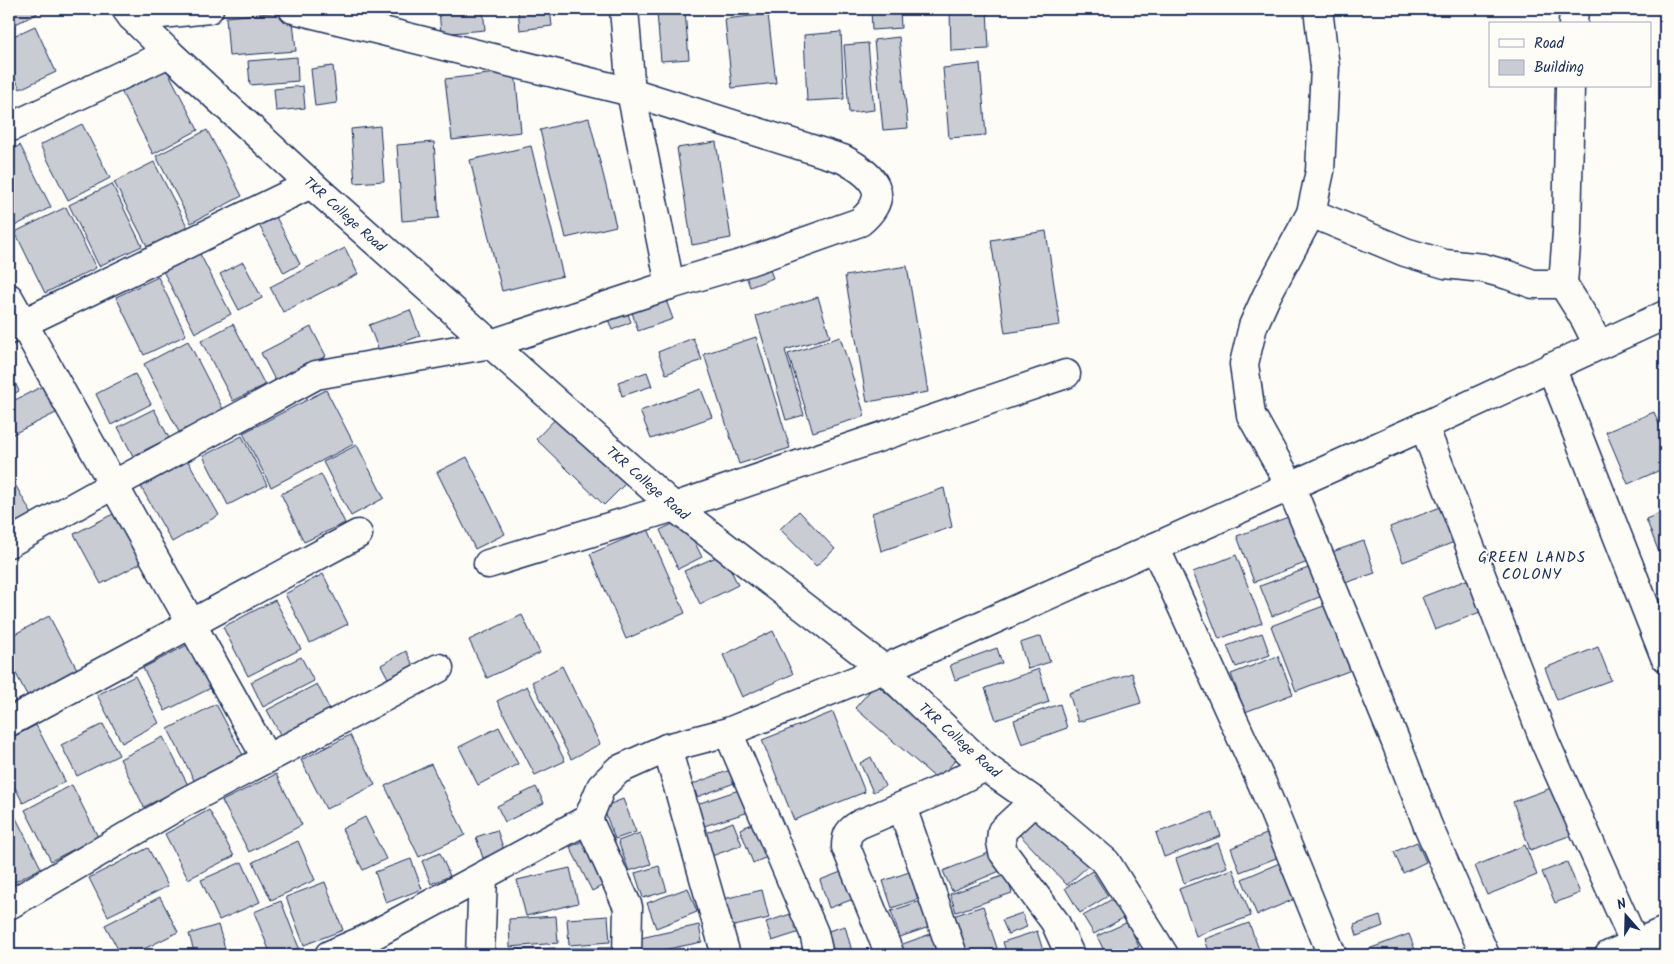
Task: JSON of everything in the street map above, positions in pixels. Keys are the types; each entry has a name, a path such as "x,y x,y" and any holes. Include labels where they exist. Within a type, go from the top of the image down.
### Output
{"street":[{"path":"129,13 209,9"},
{"path":"9,543 113,484 316,375 491,344 670,285 747,262 860,222 871,213 877,198 875,182 863,170 843,159 631,92 293,9"},
{"path":"624,9 631,92 670,285"},
{"path":"1318,9 1325,67 1320,170 1311,213 1253,326 1244,364 1250,415 1290,486 1395,740 1428,826 1485,955"},
{"path":"1573,22 1574,9"},
{"name":"TKR College Road","path":"129,13 169,53 311,184 674,507 884,669 985,767 1034,801 1106,862 1164,955"},
{"path":"9,128 169,53"},
{"path":"1570,88 1567,232 1563,284 1585,319 1598,345"},
{"path":"16,326 311,184"},
{"path":"1311,213 1405,252 1445,264 1483,268 1533,284 1563,284"},
{"path":"9,298 16,326 113,484 267,759"},
{"path":"329,955 366,947 482,877 588,819 601,787 618,770 667,748 728,732 884,669 1424,426 1665,315"},
{"path":"1551,367 1665,657"},
{"path":"488,564 674,507 1066,374"},
{"path":"1424,426 1545,742 1635,944"},
{"path":"9,722 358,534"},
{"path":"1155,547 1262,783 1332,955"},
{"path":"9,905 183,803 438,668"},
{"path":"728,732 814,933 819,955"},
{"path":"667,748 726,955"},
{"path":"890,955 846,847 848,834 851,829 938,791 985,767"},
{"path":"1034,801 1002,831 1000,842 1003,852 1055,922 1070,955"},
{"path":"902,807 954,955"},
{"path":"588,819 628,907 627,955"},
{"path":"480,955 482,877"},
{"path":"1609,955 1665,931"}],"building":[{"path":"9,9 34,9 37,14 9,27"},
{"path":"352,9 390,9 390,12 353,17"},
{"path":"439,9 483,9 485,30 441,34"},
{"path":"518,9 550,9 552,26 520,30"},
{"path":"871,9 900,9 901,28 872,30"},
{"path":"950,9 987,9 989,49 951,51"},
{"path":"292,11 296,51 229,56 226,17"},
{"path":"685,11 689,59 661,61 657,13"},
{"path":"768,14 776,83 732,88 725,19"},
{"path":"35,26 56,72 20,89 9,65 9,38"},
{"path":"841,32 844,99 807,101 804,35"},
{"path":"899,37 908,128 883,130 874,40"},
{"path":"868,43 874,110 849,113 844,45"},
{"path":"297,57 298,81 250,85 248,61"},
{"path":"164,64 198,130 153,154 119,87"},
{"path":"980,64 986,135 949,138 943,68"},
{"path":"333,66 337,103 315,106 311,69"},
{"path":"515,71 521,132 452,140 445,79"},
{"path":"303,86 305,108 276,111 274,89"},
{"path":"589,118 616,226 566,238 540,130"},
{"path":"82,124 110,178 68,200 40,145"},
{"path":"380,126 384,181 355,183 351,129"},
{"path":"207,130 242,196 191,223 156,156"},
{"path":"434,142 439,218 402,221 397,145"},
{"path":"716,142 731,238 692,245 677,148"},
{"path":"20,145 51,207 9,229 9,151"},
{"path":"531,146 563,276 502,291 470,160"},
{"path":"154,162 188,228 148,248 114,182"},
{"path":"112,184 142,246 99,266 69,205"},
{"path":"66,207 96,268 45,293 15,232"},
{"path":"274,213 300,264 284,273 257,221"},
{"path":"1046,231 1060,325 1005,333 991,240"},
{"path":"345,248 358,274 283,312 270,287"},
{"path":"199,252 231,314 195,333 163,271"},
{"path":"766,259 773,278 750,287 743,268"},
{"path":"243,262 262,298 239,310 220,274"},
{"path":"907,266 928,392 867,402 845,276"},
{"path":"158,277 186,335 144,355 116,297"},
{"path":"663,292 673,319 638,331 629,303"},
{"path":"818,297 830,337 785,350 804,415 786,420 756,316"},
{"path":"410,310 420,336 379,351 369,325"},
{"path":"627,312 631,322 612,330 608,319"},
{"path":"233,324 265,385 233,401 201,341"},
{"path":"311,327 326,356 276,382 261,353"},
{"path":"756,337 790,448 739,464 704,354"},
{"path":"840,337 865,416 813,432 788,354"},
{"path":"693,338 702,360 666,374 658,352"},
{"path":"188,341 224,411 180,434 144,364"},
{"path":"9,370 19,391 9,396"},
{"path":"647,372 652,386 622,396 618,382"},
{"path":"135,374 151,404 111,425 96,394"},
{"path":"43,386 56,413 9,436 9,403"},
{"path":"701,389 712,417 651,439 640,411"},
{"path":"326,390 354,444 271,487 243,433"},
{"path":"154,409 169,438 133,456 118,427"},
{"path":"1654,412 1665,438 1665,468 1628,484 1606,432"},
{"path":"561,413 629,480 604,505 536,439"},
{"path":"242,436 267,485 228,505 203,456"},
{"path":"357,445 384,498 351,516 323,462"},
{"path":"467,457 505,534 475,549 437,472"},
{"path":"188,461 219,515 172,542 141,487"},
{"path":"9,474 33,516 9,530"},
{"path":"321,474 345,523 304,542 281,494"},
{"path":"944,488 952,527 881,551 872,513"},
{"path":"1443,506 1457,541 1403,562 1390,527"},
{"path":"119,511 145,561 101,584 74,534"},
{"path":"799,511 835,549 816,566 780,529"},
{"path":"1665,511 1665,568 1646,519"},
{"path":"1291,516 1308,562 1254,582 1237,536"},
{"path":"683,519 702,557 678,569 660,530"},
{"path":"648,529 685,613 626,639 590,554"},
{"path":"1364,541 1375,573 1336,586 1326,554"},
{"path":"723,554 738,585 700,604 684,571"},
{"path":"1236,555 1262,623 1219,639 1193,572"},
{"path":"1311,567 1322,596 1272,616 1260,586"},
{"path":"323,574 348,624 310,643 285,594"},
{"path":"1477,576 1490,608 1435,630 1422,597"},
{"path":"275,600 301,649 248,676 223,627"},
{"path":"1334,602 1359,667 1296,691 1271,626"},
{"path":"522,615 540,653 487,678 469,640"},
{"path":"49,616 78,671 28,697 9,660 9,637"},
{"path":"773,631 793,674 742,697 723,655"},
{"path":"1262,633 1270,655 1236,667 1227,646"},
{"path":"1041,636 1050,662 1028,669 1020,643"},
{"path":"189,644 211,688 165,711 143,668"},
{"path":"1598,647 1611,680 1557,700 1545,668"},
{"path":"997,648 1002,663 955,680 950,665"},
{"path":"406,651 413,665 388,678 381,665"},
{"path":"1278,656 1293,694 1245,712 1231,674"},
{"path":"301,657 314,681 263,707 251,682"},
{"path":"562,666 600,744 571,759 532,682"},
{"path":"1039,669 1049,702 996,720 985,688"},
{"path":"1132,673 1141,703 1078,722 1069,693"},
{"path":"135,676 159,723 122,743 97,695"},
{"path":"317,684 330,710 281,736 267,710"},
{"path":"876,684 959,756 938,780 855,708"},
{"path":"527,686 565,761 535,775 497,701"},
{"path":"216,704 244,757 195,782 168,729"},
{"path":"1060,704 1067,728 1022,744 1014,720"},
{"path":"833,712 865,792 794,820 762,740"},
{"path":"103,724 119,755 77,776 61,745"},
{"path":"36,725 65,781 23,803 9,776 9,739"},
{"path":"499,727 518,764 478,785 459,747"},
{"path":"350,735 375,785 326,809 301,760"},
{"path":"163,737 188,785 144,807 120,759"},
{"path":"871,757 885,786 873,792 860,763"},
{"path":"431,764 465,835 419,857 385,786"},
{"path":"733,769 737,782 697,797 693,784"},
{"path":"276,774 302,825 249,852 222,801"},
{"path":"1562,784 1580,832 1530,850 1513,802"},
{"path":"72,785 98,837 51,861 25,810"},
{"path":"536,787 544,803 505,822 497,806"},
{"path":"742,789 749,812 704,826 697,804"},
{"path":"623,799 636,832 615,839 603,807"},
{"path":"209,810 234,856 188,879 165,834"},
{"path":"1212,812 1221,836 1164,857 1156,833"},
{"path":"1041,814 1089,865 1067,885 1019,834"},
{"path":"15,816 41,868 9,885 9,819"},
{"path":"365,817 386,859 363,870 342,829"},
{"path":"759,821 772,855 753,863 740,829"},
{"path":"733,822 742,845 709,857 700,835"},
{"path":"497,830 504,850 483,858 476,837"},
{"path":"1274,831 1284,855 1240,872 1231,848"},
{"path":"640,833 651,864 629,871 618,841"},
{"path":"591,837 613,880 592,891 570,847"},
{"path":"298,841 315,880 271,900 253,862"},
{"path":"1417,842 1426,862 1403,873 1394,852"},
{"path":"1218,843 1227,867 1184,883 1176,859"},
{"path":"1525,845 1537,875 1487,895 1475,866"},
{"path":"148,848 168,886 108,916 89,878"},
{"path":"991,852 1000,871 952,891 943,871"},
{"path":"440,853 450,876 431,884 422,861"},
{"path":"411,859 422,889 386,903 375,872"},
{"path":"1289,859 1304,895 1257,915 1242,879"},
{"path":"242,862 260,902 219,920 201,880"},
{"path":"1567,862 1580,893 1555,903 1542,872"},
{"path":"659,866 667,891 643,898 635,873"},
{"path":"570,868 578,903 526,916 517,880"},
{"path":"849,869 859,897 829,908 820,880"},
{"path":"918,869 927,896 892,908 883,881"},
{"path":"1233,869 1251,916 1196,936 1179,889"},
{"path":"1092,871 1108,896 1080,913 1065,888"},
{"path":"1006,875 1012,893 956,912 950,894"},
{"path":"325,882 343,930 304,945 286,897"},
{"path":"688,888 697,912 656,928 647,903"},
{"path":"762,890 769,918 726,928 719,900"},
{"path":"160,897 178,932 132,955 121,955 105,925"},
{"path":"1114,898 1125,917 1094,934 1083,916"},
{"path":"927,899 935,925 900,937 891,911"},
{"path":"281,901 299,948 280,955 271,955 254,912"},
{"path":"983,906 997,948 977,955 967,955 953,916"},
{"path":"797,912 803,931 772,941 766,922"},
{"path":"1022,913 1027,927 1008,934 1002,920"},
{"path":"556,916 558,943 510,947 509,919"},
{"path":"608,916 610,942 569,945 567,919"},
{"path":"1380,916 1383,926 1357,936 1354,925"},
{"path":"1128,922 1139,947 1121,955 1106,955 1097,936"},
{"path":"1249,923 1261,955 1210,955 1205,939"},
{"path":"218,925 227,955 195,955 189,934"},
{"path":"699,925 702,942 639,955 636,939"},
{"path":"845,926 853,955 824,955 818,934"},
{"path":"1037,931 1044,954 1007,955 1003,942"},
{"path":"936,932 943,953 938,955 904,955 900,945"},
{"path":"1409,934 1417,955 1355,954"},
{"path":"1323,945 1326,955 1295,955"},
{"path":"555,948 556,955 510,955 510,950"},
{"path":"571,948 613,948 613,955 571,955"},
{"path":"1147,949 1150,955 1132,955"},
{"path":"412,951 412,955 375,955 374,952"}],"district":[{"name":"GREEN LANDS COLONY","path":"1532,566"}]}
